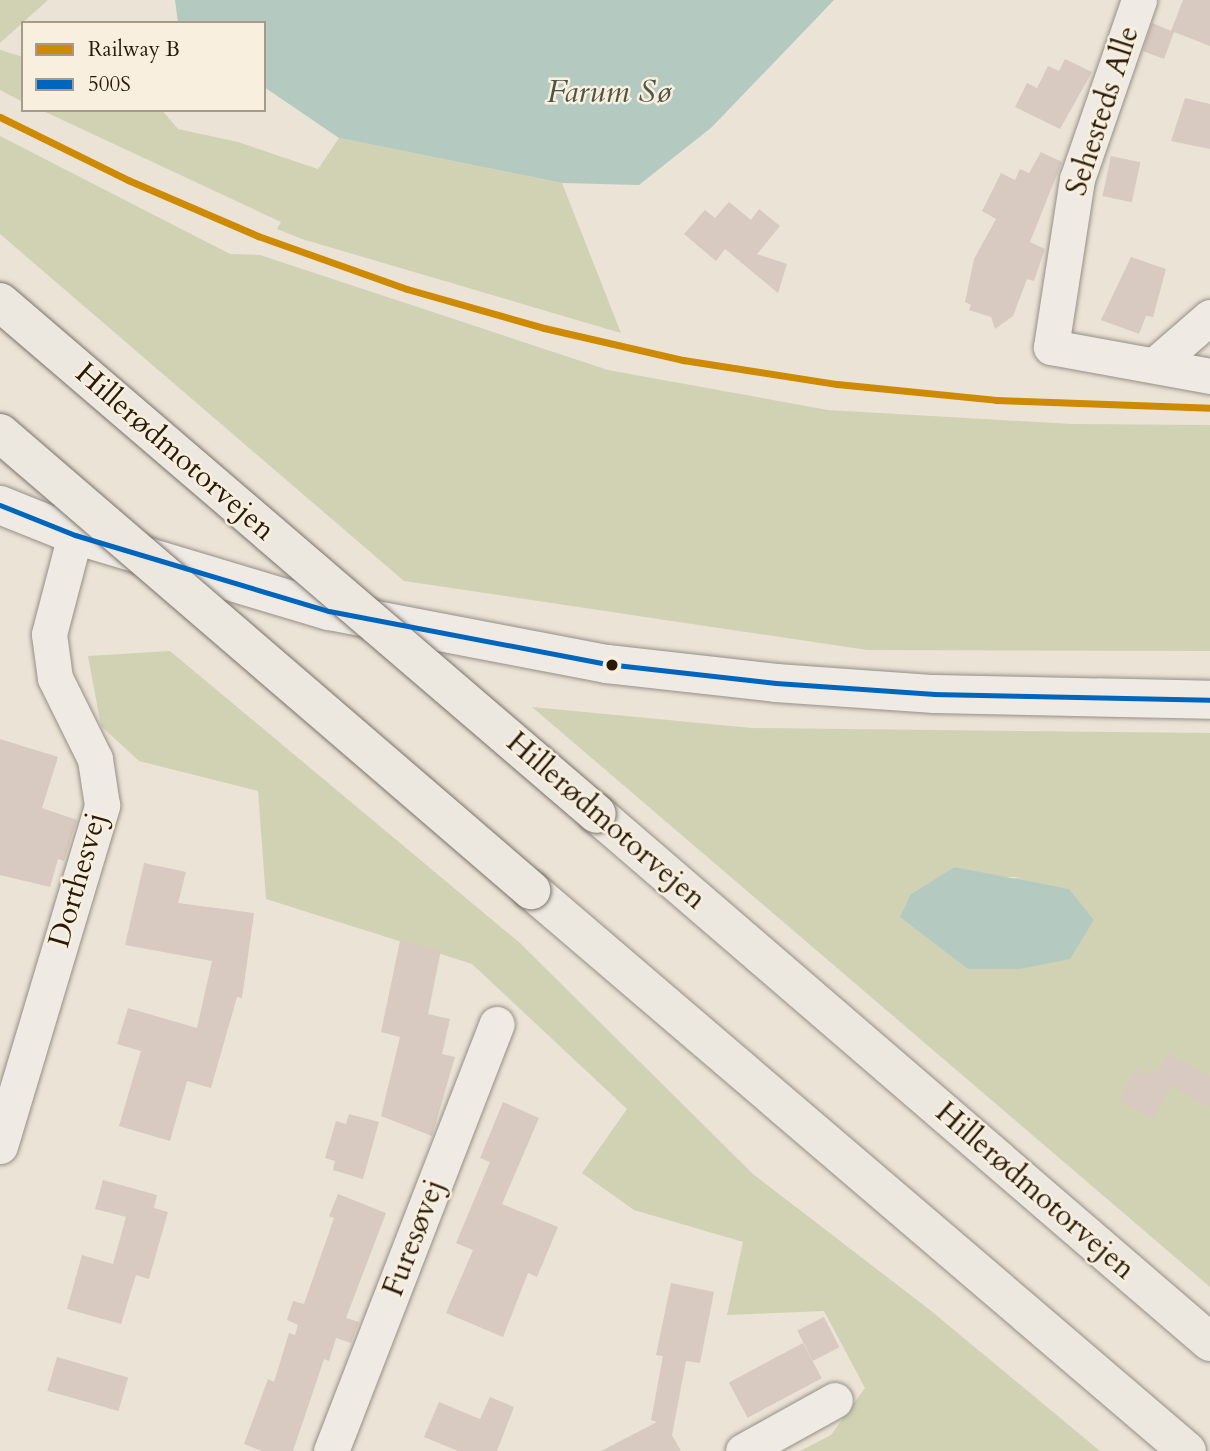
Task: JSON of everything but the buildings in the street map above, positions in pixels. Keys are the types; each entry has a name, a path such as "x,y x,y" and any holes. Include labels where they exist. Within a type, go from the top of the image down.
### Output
{"highway":[{"name":"Hillerødmotorvejen","path":"0,302 1210,1342"},
{"path":"0,433 1187,1451"}],"street":[{"name":"Sehesteds Alle","path":"1139,0 1077,179 1051,347 1157,363"},
{"path":"1157,363 1210,317"},
{"path":"1157,363 1210,376"},
{"path":"0,505 75,535 329,611 607,664 776,683 934,694 1210,700"},
{"name":"Dorthesvej","path":"0,1146 102,805 95,759 55,678 50,634 75,535"},
{"name":"Furesøvej","path":"331,1451 497,1024"},
{"path":"743,1451 835,1400"}],"green space":[{"path":"0,0 48,0 25,21 21,21 21,24 0,43"},
{"path":"0,50 21,56 21,101 0,90"},
{"path":"45,112 164,112 178,129 238,142 318,169 339,138 562,183 621,333 302,239 277,229 281,222"},
{"path":"0,136 230,254 260,255 608,370 828,410 1072,424 1210,425 1210,651 867,650 404,581 0,234"},
{"path":"170,651 520,943 753,1174 930,1310 1100,1451 800,1451 831,1435 865,1388 824,1311 727,1315 743,1242 634,1210 582,1173 627,1109 472,964 266,899 258,791 139,761 101,726 88,656"},
{"path":"532,707 752,728 1210,733 1210,1287","holes":["954,867 993,877 1021,877 911,894"]}],"water":[{"name":"Farum Sø","path":"175,0 834,0 712,127 639,185 562,183 339,138 266,88 266,21 178,21"},
{"path":"954,867 1069,889 1094,920 1070,959 1020,969 968,969 900,917 911,894"}],"rail line":[{"name":"B","path":"0,117 128,180 258,236 407,289 544,328 683,360 837,384 996,400 1210,408"}],"transit line":[{"name":"500S","path":"0,505 75,535 329,611 607,664 776,683 935,694 1210,700"}]}
